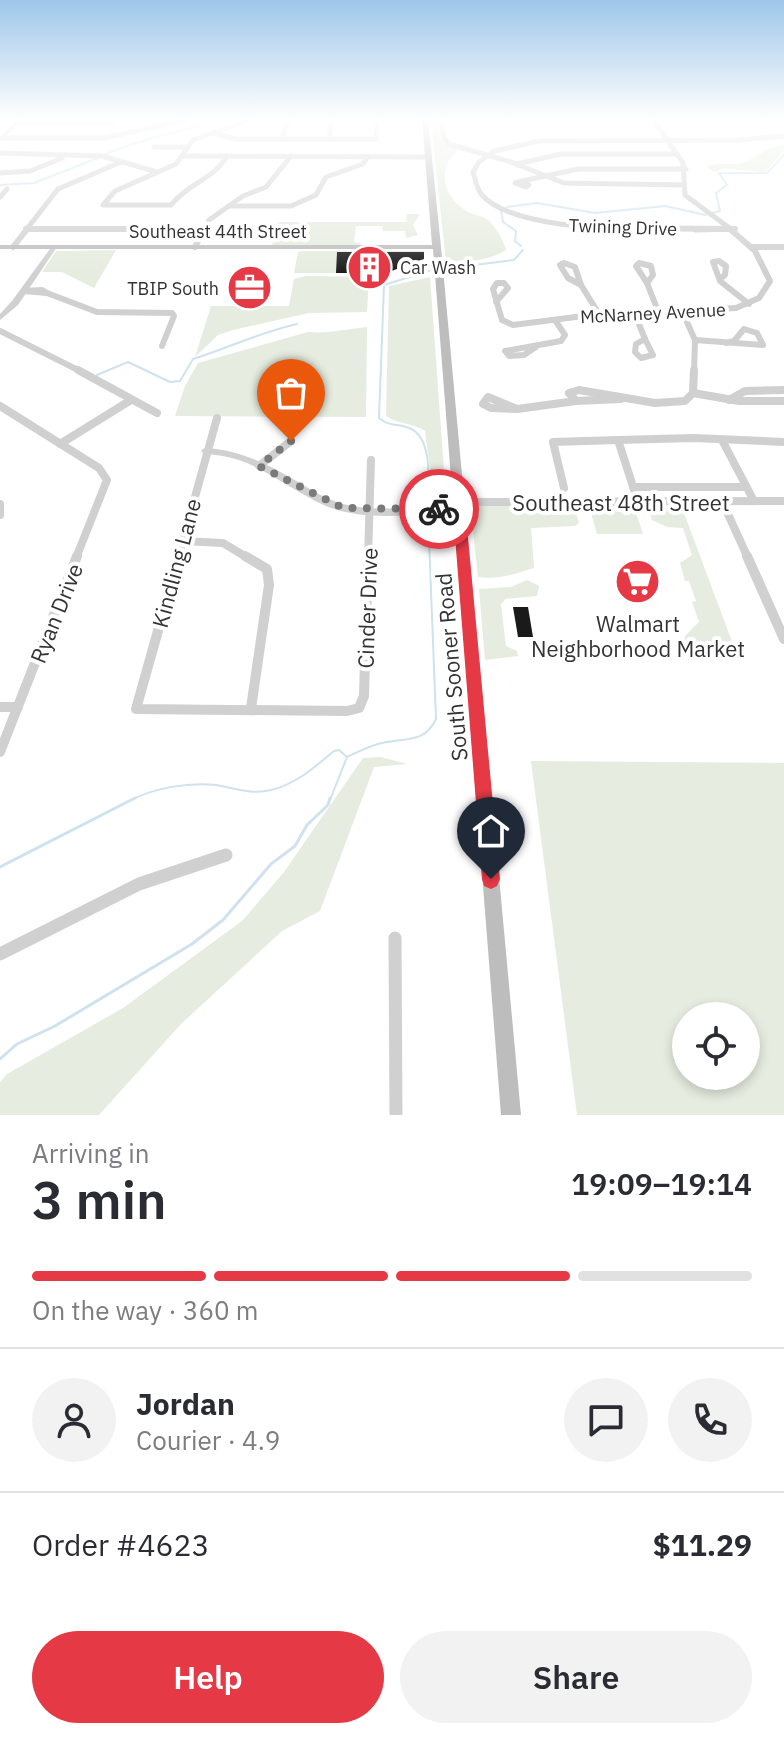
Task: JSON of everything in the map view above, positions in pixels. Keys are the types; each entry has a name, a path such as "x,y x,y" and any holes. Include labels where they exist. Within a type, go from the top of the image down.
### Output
{"main road":[{"name":"South Sooner Road","path":"430,171 511,1115"},
{"name":"Southeast 44th Street","path":"0,247 437,247"}],"street":[{"path":"0,173 30,171"},
{"path":"13,247 61,187 99,171"},
{"path":"157,172 115,191 103,205 171,205 184,189 218,171"},
{"path":"195,247 209,220 243,196 266,187 279,171"},
{"path":"229,206 291,206 316,195 326,177 343,171"},
{"name":"Twining Drive","path":"474,171 472,178 485,197 506,210 538,221 581,228 735,229"},
{"path":"531,171 576,184 683,185 686,171"},
{"path":"521,180 562,171"},
{"name":"McNarney Avenue","path":"496,302 498,316 505,324 599,314 714,311 749,304 759,298 770,281 768,271 735,229 685,195 683,185"},
{"path":"0,197 7,189"},
{"path":"26,229 202,229"},
{"path":"0,318 24,291 54,247"},
{"path":"751,247 784,247"},
{"path":"720,279 732,295 749,304"},
{"path":"647,283 658,311"},
{"path":"581,285 599,314"},
{"path":"24,291 47,293 97,312 172,313 174,316 162,346"},
{"path":"682,311 695,340 693,393"},
{"path":"634,312 645,339"},
{"path":"536,347 563,338 563,329 555,320"},
{"path":"695,340 726,343 760,346 763,345 757,333 744,329 734,341 726,343"},
{"path":"0,331 21,339 157,413"},
{"path":"729,400 745,391 784,390"},
{"path":"517,409 622,399 679,403 693,393 729,400 784,401"},
{"path":"0,406 60,444 131,400"},
{"name":"Kindling Lane","path":"217,418 136,709 251,708"},
{"path":"564,488 553,442 694,438 723,442 784,442"},
{"path":"618,440 638,502"},
{"path":"259,466 291,441"},
{"path":"723,442 754,501"},
{"name":"Ryan Drive","path":"0,752 107,483 105,473 60,444"},
{"name":"Southeast 48th Street","path":"206,451 230,452 332,505 370,510 438,509 473,502 784,501"},
{"name":"Cinder Drive","path":"251,708 347,711 359,708 364,696 371,460"},
{"path":"633,487 746,487"},
{"path":"722,501 784,639"},
{"path":"182,541 223,543 262,565 269,575 251,708"},
{"path":"0,707 18,707"},
{"path":"0,954 160,875 199,860 226,855"},
{"path":"395,938 396,1115"}],"shaded area":[{"path":"436,171 445,171 445,183 453,199 468,212 486,218 506,250 492,257 446,263"},
{"path":"407,214 420,214 413,225 418,235 406,238 405,231 383,231 382,226 356,226 354,242 360,245 272,245 279,222 406,222"},
{"path":"116,250 94,288 62,272 42,272 56,251"},
{"name":"Car Wash","path":"424,251 424,259 386,273 294,273 298,252"},
{"path":"306,276 369,277 367,312 309,313 233,330 218,335 195,357 211,306 289,306 294,279"},
{"path":"430,277 445,484 442,487 443,501 434,501 425,431 386,416 389,286"},
{"path":"367,327 366,417 175,416 185,386 198,363 308,332"},
{"path":"474,505 569,505 572,506 509,507 574,507 579,523 575,526 531,528 534,568 499,577 478,577 472,522"},
{"path":"652,505 681,505 737,655 699,655 685,649 685,636 699,622 692,602 696,601 680,563 692,555 683,528 667,527 652,520 648,508 654,507"},
{"path":"601,507 634,507 643,534 597,534 591,513"},
{"path":"527,580 539,586 537,596 505,599 501,605 506,646 517,651 518,656 485,660 479,589 511,587"},
{"path":"381,757 407,764 374,767 320,911 282,931 181,1024 99,1115 0,1115 0,1082 7,1074 123,1008 242,921 284,872 363,758"},
{"path":"531,761 784,763 784,1115 577,1115"}],"building":[{"name":"Car Wash","path":"337,252 424,252 424,259 386,273 336,273"},
{"path":"513,607 528,607 533,637 518,637"}],"waterway":[{"path":"0,185 34,183 65,171"},
{"path":"712,213 720,211 716,193 727,185 719,173 769,171"},
{"path":"507,207 537,203 595,213 665,206 706,215"},
{"path":"501,210 503,222 516,231 515,241 521,246"},
{"path":"451,268 514,260 523,250"},
{"path":"428,507 429,475 423,441 409,428 386,423 379,418 384,285 429,271"},
{"path":"97,375 128,362 170,382 180,381 193,359 297,324"},
{"path":"347,757 378,744 420,736 432,727 436,719 428,513"},
{"path":"132,800 161,789 195,784 250,791 271,790 297,779 334,751 339,750 347,757"},
{"path":"330,800 347,757"},
{"path":"0,1059 17,1044 55,1026 192,944 223,920 271,864 295,846 307,825 328,805 330,798"},
{"path":"0,867 132,800"}],"way so far":[{"path":"291,441 259,466 332,505 352,510 439,509"}],"place":[{"name":"Car Wash","path":"369,267"},
{"name":"TBIP South","path":"250,288"},
{"name":"Walmart Neighborhood Market","path":"638,582"}],"route":[{"path":"439,509 459,506 491,879"}]}
